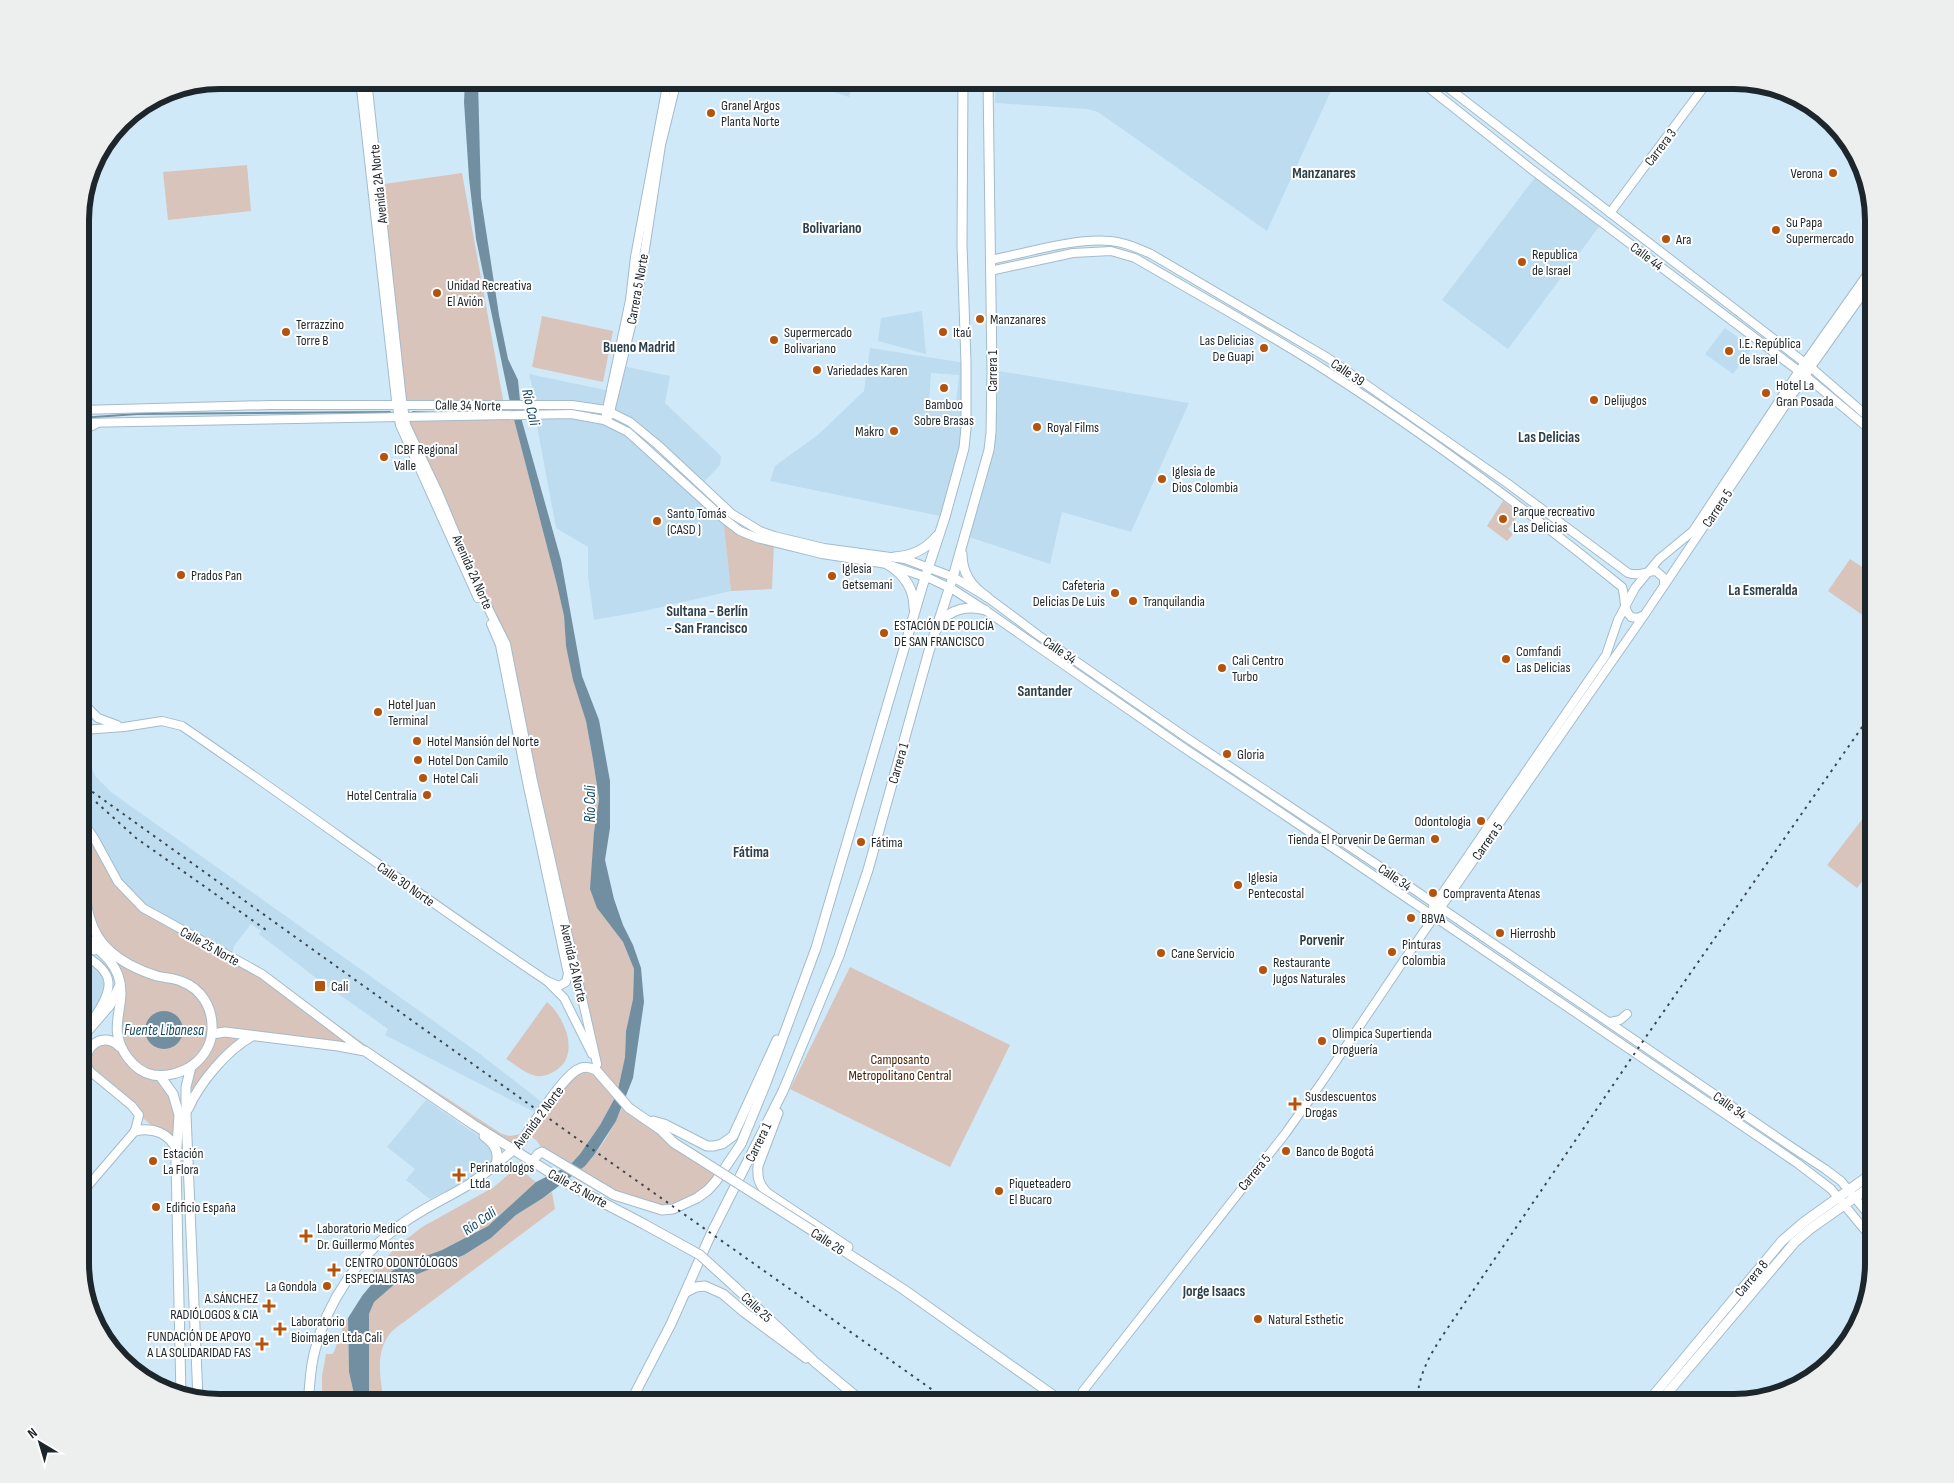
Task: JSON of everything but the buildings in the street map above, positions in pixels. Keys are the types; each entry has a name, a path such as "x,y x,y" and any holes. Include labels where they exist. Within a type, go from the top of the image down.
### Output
{"main road":[{"name":"Avenida 2A Norte","path":"361,89 399,404 402,418 445,527 500,644 568,974 566,982 559,986 547,981"},
{"name":"Avenida 2A Norte","path":"368,89 399,404"},
{"name":"Carrera 5 Norte","path":"609,411 630,300 634,258 666,89"},
{"name":"Carrera 5 Norte","path":"606,421 637,301 661,145 675,89"},
{"name":"Carrera 1","path":"534,1162 538,1154 542,1152 614,1195 662,1210 673,1209 697,1198 708,1190 741,1144 804,984 961,463 966,428 962,245 963,89"},
{"name":"Carrera 1","path":"635,1394 783,1091 839,956 868,870 989,450 992,372 988,89"},
{"name":"Calle 44","path":"1430,89 1802,374 1865,426"},
{"name":"Calle 44","path":"1450,89 1808,365 1865,414"},
{"name":"Carrera 3","path":"1610,213 1702,89"},
{"path":"1505,148 1513,138"},
{"name":"Calle 39","path":"990,260 1072,243 1110,241 1128,245 1151,254 1328,358 1507,483 1628,573 1638,576 1651,571 1661,573 1664,578 1663,588"},
{"path":"1072,243 1073,253"},
{"name":"Calle 39","path":"990,271 1073,253 1111,251 1135,258 1324,370 1500,492 1622,587 1625,596 1624,606"},
{"name":"Carrera 5","path":"1438,906 1663,588 1865,279"},
{"name":"Carrera 5","path":"1808,365 1865,290"},
{"name":"Carrera 5","path":"1083,1391 1285,1134 1606,655 1612,634 1624,606 1646,573 1675,544 1693,531 1802,374"},
{"name":"Calle 34 Norte","path":"89,409 270,405 399,404 504,406 572,404 609,411 630,422 658,445 732,514 774,536 824,548 894,557 929,566"},
{"name":"Calle 34 Norte","path":"89,423 571,414 606,421 634,437 723,518 740,530 757,538 822,554 887,564 926,577"},
{"name":"Avenida 2A Norte","path":"402,418 438,492 479,590 506,644 533,781 598,1069"},
{"path":"89,428 103,422"},
{"path":"707,503 713,497"},
{"path":"894,557 921,551 933,541 941,527"},
{"path":"963,542 962,562 964,571 977,590 987,597"},
{"path":"887,564 896,570 909,585 915,606 914,617"},
{"name":"Calle 34","path":"926,577 949,587 985,610 1181,746 1797,1163 1838,1197 1850,1201 1848,1190 1841,1181 1825,1169 1183,735 1038,635 987,597 953,577 929,566"},
{"path":"1624,606 1631,617 1638,618 1645,614"},
{"path":"937,626 947,616 960,609 973,607 985,610"},
{"path":"89,709 98,718 110,724 124,727"},
{"name":"Calle 30 Norte","path":"124,727 162,721 178,724 547,981 564,998 598,1069"},
{"path":"89,729 124,727"},
{"name":"Calle 25 Norte","path":"89,830 118,882 143,908 262,974 365,1051 474,1125 573,1187 642,1223"},
{"path":"89,916 99,938 110,951 157,976 182,982 196,989 209,1008 212,1019 212,1034 206,1051 191,1067 179,1072 160,1076 137,1068 117,1044 108,1040 102,1040 93,1044 89,1050"},
{"path":"89,940 115,968 121,984 116,1024 116,1032 121,1049"},
{"path":"89,948 105,957"},
{"path":"89,959 100,965 109,981 106,998 89,1025"},
{"path":"89,1030 110,1005 121,984"},
{"path":"642,1117 664,1124 706,1146 714,1146 733,1136 789,1008 804,984"},
{"path":"1610,1022 1620,1020 1627,1014"},
{"name":"Calle 25 Norte","path":"212,1034 225,1032 365,1051"},
{"path":"186,1114 195,1094 212,1073 237,1045 252,1036"},
{"path":"191,1067 186,1087 186,1114 198,1392"},
{"name":"Avenida 2 Norte","path":"309,1394 313,1358 322,1326 347,1280 358,1266 398,1226 434,1203 468,1185 519,1145 572,1073 588,1067 598,1069"},
{"name":"Calle 26","path":"598,1069 629,1108 690,1153 904,1289 1051,1394"},
{"path":"89,1070 132,1106 139,1115 135,1131 89,1185"},
{"path":"160,1076 173,1094 178,1108 180,1388"},
{"path":"783,1091 780,1109 758,1166 757,1174 760,1186 766,1193 838,1240 904,1289"},
{"path":"1730,1118 1736,1109"},
{"path":"474,1125 495,1148 498,1158 496,1164"},
{"path":"135,1131 151,1129 160,1132 172,1142 177,1152"},
{"name":"Carrera 8","path":"1654,1394 1774,1249 1792,1232 1865,1178"},
{"name":"Carrera 8","path":"1667,1394 1783,1255 1810,1229 1865,1190"},
{"path":"1850,1201 1865,1214"},
{"path":"1850,1201 1865,1217"},
{"path":"1850,1201 1865,1225"},
{"name":"Calle 25","path":"642,1223 700,1256 816,1363 853,1394"},
{"path":"686,1292 696,1287 705,1286 723,1294 804,1357 816,1363"}],"shaded area":[{"path":"825,89 851,89 849,97"},
{"path":"996,89 1332,89 1267,231 1098,112 1087,109 995,103"},
{"name":"Republica de Israel","path":"1536,176 1601,224 1508,349 1442,300"},
{"path":"922,311 926,354 878,341 881,318"},
{"name":"I.E. República de Israel","path":"1725,328 1752,348 1733,374 1705,354"},
{"name":"Makro","path":"870,348 966,363 966,428 945,517 770,481 775,466 819,434 864,391","holes":["931,373 959,375 956,403 929,401"]},
{"path":"622,366 670,376 665,403 721,456 720,465 700,486 658,445 611,412"},
{"path":"999,371 1189,403 1131,532 1062,512 1050,564 969,537 995,433"},
{"path":"529,374 610,391 606,410 537,405"},
{"name":"Santo Tomás (CASD )","path":"535,415 604,420 605,426 609,422 616,425 723,518 731,591 644,611 594,620 588,577 588,547 556,528"},
{"path":"89,762 96,777 111,792 480,1054 547,1106 540,1115 385,1035 388,1029 316,978 259,934 261,931 251,924 234,946 231,958 154,915 129,895 89,831"},
{"path":"89,958 100,965 109,990 89,1024"},
{"path":"426,1100 484,1140 491,1148 493,1158 491,1163 466,1181 430,1199 406,1180 415,1169 387,1147"}],"green space":[{"path":"247,165 251,211 168,220 163,172"},
{"name":"Unidad Recreativa El Avión","path":"462,173 504,405 403,404 377,185"},
{"path":"542,316 613,331 603,382 532,367"},
{"path":"513,416 557,585 564,616 566,646 586,721 593,760 599,799 594,832 597,908 623,942 634,969 633,999 626,1031 625,1057 617,1094 600,1125 570,1165 544,1151 536,1140 527,1133 572,1073 596,1070 506,644 405,418"},
{"name":"Parque recreativo Las Delicias","path":"1503,501 1520,513 1508,529 1513,534 1507,541 1487,526"},
{"path":"723,518 740,531 774,543 772,589 731,591"},
{"path":"1850,559 1865,569 1865,617 1828,591"},
{"path":"1864,817 1865,878 1857,888 1827,865"},
{"path":"89,833 110,869 143,908 231,958 315,1012 296,995 377,1053 502,1134 510,1136 527,1133 513,1150 365,1051 252,1036 212,1073 186,1114 190,1067 161,1076 179,1115 172,1142 89,1071 90,1046 114,1042 121,985 117,958 92,925 89,908"},
{"name":"Camposanto Metropolitano Central","path":"850,967 1010,1045 950,1167 790,1089"},
{"path":"547,1002 560,1017 568,1036 569,1047 563,1064 550,1074 536,1076 506,1059"},
{"path":"624,1103 720,1173 716,1181 679,1207 647,1206 578,1172 586,1165 605,1140"},
{"path":"517,1167 536,1182 488,1226 442,1250 401,1265 371,1285 366,1281 376,1267 422,1227 494,1187"},
{"path":"552,1192 555,1209 399,1325 390,1334 383,1345 380,1361 383,1394 369,1394 369,1314 374,1301 396,1283 464,1255 491,1238 516,1215"},
{"path":"348,1318 349,1372 354,1394 322,1394 322,1376 326,1354 334,1352 345,1321"}],"water":[{"path":"465,89 478,89 481,198 499,315 508,359 518,380 522,421 561,560 582,676 599,720 610,781 610,828 605,860 614,899 641,968 644,1002 633,1078 616,1121 594,1155 585,1166 543,1198 516,1215 491,1238 464,1255 396,1283 374,1302 369,1314 369,1394 354,1394 349,1372 348,1318 362,1296 371,1285 401,1265 442,1250 488,1226 536,1182 570,1165 600,1125 617,1094 625,1057 626,1031 633,999 634,969 623,942 597,908 590,889 594,832 599,799 593,760 586,721 573,680 566,646 564,616 512,412 476,239 469,178"},
{"name":"Fuente Libanesa","path":"164,1011 178,1016 183,1030 178,1044 164,1049 150,1044 145,1030 150,1016"}],"waterway":[{"path":"89,417 137,414 390,412"},
{"path":"413,412 438,413"}],"railway":[{"path":"1418,1394 1426,1364 1441,1338 1641,1044 1865,723"},
{"path":"89,789 938,1394"},
{"path":"96,802 136,838 269,932"}],"place":[{"name":"Granel Argos Planta Norte","path":"711,113"},
{"name":"Verona","path":"1833,173"},
{"name":"Su Papa Supermercado","path":"1776,230"},
{"name":"Ara","path":"1666,239"},
{"name":"Republica de Israel","path":"1522,262"},
{"name":"Unidad Recreativa El Avión","path":"437,293"},
{"name":"Manzanares","path":"980,319"},
{"name":"Terrazzino Torre B","path":"286,332"},
{"name":"Itaú","path":"943,332"},
{"name":"Supermercado Bolivariano","path":"774,340"},
{"name":"Las Delicias De Guapi","path":"1264,348"},
{"name":"I.E. República de Israel","path":"1729,351"},
{"name":"Variedades Karen","path":"817,370"},
{"name":"Bamboo Sobre Brasas","path":"944,388"},
{"name":"Hotel La Gran Posada","path":"1766,393"},
{"name":"Delijugos","path":"1594,400"},
{"name":"Royal Films","path":"1037,427"},
{"name":"Makro","path":"894,431"},
{"name":"ICBF Regional Valle","path":"384,457"},
{"name":"Iglesia de Dios Colombia","path":"1162,479"},
{"name":"Parque recreativo Las Delicias","path":"1503,519"},
{"name":"Santo Tomás (CASD )","path":"657,521"},
{"name":"Prados Pan","path":"181,575"},
{"name":"Iglesia Getsemani","path":"832,576"},
{"name":"Cafeteria Delicias De Luis","path":"1115,593"},
{"name":"Tranquilandia","path":"1133,601"},
{"name":"ESTACIÓN DE POLICÍA DE SAN FRANCISCO","path":"884,633"},
{"name":"Comfandi Las Delicias","path":"1506,659"},
{"name":"Cali Centro Turbo","path":"1222,668"},
{"name":"Hotel Juan Terminal","path":"378,712"},
{"name":"Hotel Mansión del Norte","path":"417,741"},
{"name":"Gloria","path":"1227,754"},
{"name":"Hotel Don Camilo","path":"418,760"},
{"name":"Hotel Cali","path":"423,778"},
{"name":"Hotel Centralia","path":"427,795"},
{"name":"Odontologia","path":"1481,821"},
{"name":"Tienda El Porvenir De German","path":"1435,839"},
{"name":"Fátima","path":"861,842"},
{"name":"Iglesia Pentecostal","path":"1238,885"},
{"name":"Compraventa Atenas","path":"1433,893"},
{"name":"BBVA","path":"1411,918"},
{"name":"Hierroshb","path":"1500,933"},
{"name":"Pinturas Colombia","path":"1392,952"},
{"name":"Cane Servicio","path":"1161,953"},
{"name":"Restaurante Jugos Naturales","path":"1263,970"},
{"name":"Cali","path":"320,986"},
{"name":"Olimpica Supertienda Droguería","path":"1322,1041"},
{"name":"Susdescuentos Drogas","path":"1295,1104"},
{"name":"Banco de Bogotá","path":"1286,1151"},
{"name":"Estación La Flora","path":"153,1161"},
{"name":"Perinatologos Ltda","path":"459,1175"},
{"name":"Piqueteadero El Bucaro","path":"999,1191"},
{"name":"Edificio España","path":"156,1207"},
{"name":"Laboratorio Medico Dr. Guillermo Montes","path":"306,1236"},
{"name":"CENTRO ODONTÓLOGOS ESPECIALISTAS","path":"334,1270"},
{"name":"La Gondola","path":"327,1286"},
{"name":"A.SÁNCHEZ RADIÓLOGOS & CIA","path":"269,1306"},
{"name":"Natural Esthetic","path":"1258,1319"},
{"name":"Laboratorio Bioimagen Ltda Cali","path":"280,1329"},
{"name":"FUNDACIÓN DE APOYO A LA SOLIDARIDAD FAS","path":"262,1344"}],"district":[{"name":"Manzanares","path":"1324,173"},
{"name":"Bolivariano","path":"832,228"},
{"name":"Bueno Madrid","path":"639,347"},
{"name":"Las Delicias","path":"1549,437"},
{"name":"La Esmeralda","path":"1763,590"},
{"name":"Sultana - Berlín - San Francisco","path":"707,620"},
{"name":"Santander","path":"1045,691"},
{"name":"Fátima","path":"751,852"},
{"name":"Porvenir","path":"1322,940"},
{"name":"Jorge Isaacs","path":"1214,1291"}],"water label":[{"name":"Río Cali","path":"531,407"},
{"name":"Río Cali","path":"590,804"},
{"name":"Río Cali","path":"479,1221"}]}
